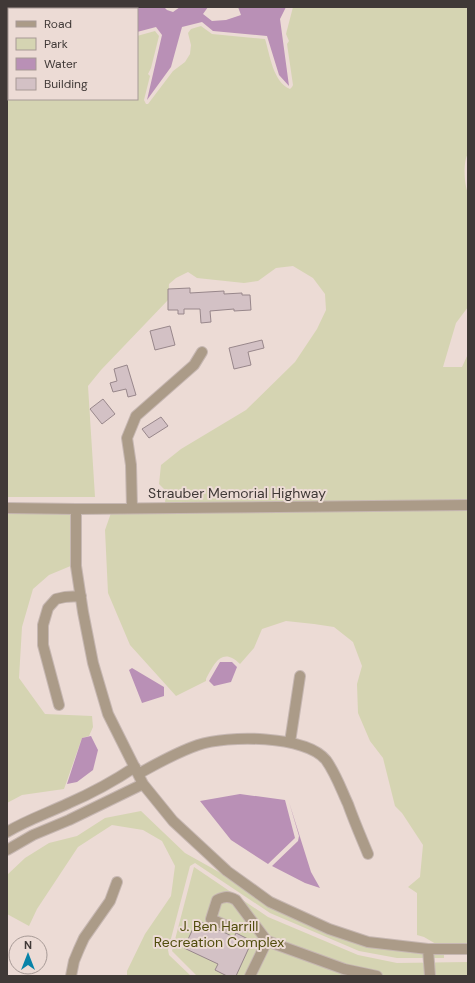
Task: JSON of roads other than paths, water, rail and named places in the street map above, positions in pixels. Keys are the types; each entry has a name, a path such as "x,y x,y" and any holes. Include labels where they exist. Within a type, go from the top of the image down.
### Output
{"street":[{"path":"132,508 131,465 127,438 136,416 194,365 202,352"},
{"name":"Strauber Memorial Highway","path":"7,508 76,509 468,505"},
{"path":"76,509 76,566 93,663 108,714 143,784 173,821 228,871 270,902 330,929 368,942 428,949 468,949"},
{"path":"59,704 43,645 43,625 48,608 56,599 81,596"},
{"path":"290,742 300,676"},
{"path":"7,832 32,818 68,804 137,771 199,744 224,739 251,739 290,742 309,748 325,759 336,776 368,854"},
{"path":"7,850 33,835 69,820 143,784"},
{"path":"71,976 74,961 84,938 110,902 117,882"},
{"path":"229,927 211,919 217,900 224,896 230,896 236,900 267,941 343,973 377,976"},
{"path":"250,976 267,941"},
{"path":"428,949 430,976"}],"water":[{"path":"132,7 164,7 173,12 180,7 208,7 203,14 212,21 226,20 241,15 238,7 286,7 280,19 289,86 279,75 267,36 213,31 202,22 182,27 171,67 147,100 162,35 156,27 138,32 138,8"},
{"path":"220,662 232,662 237,667 231,682 214,686 209,681"},
{"path":"132,668 164,687 164,696 142,703 129,670"},
{"path":"91,736 98,750 93,770 77,782 67,784 82,738"},
{"path":"240,794 285,800 295,838 268,864 231,840 200,801"},
{"path":"289,802 311,872 320,888 305,883 272,866 298,841 299,836"}],"park label":[{"name":"J. Ben Harrill Recreation Complex","path":"219,934"}]}
